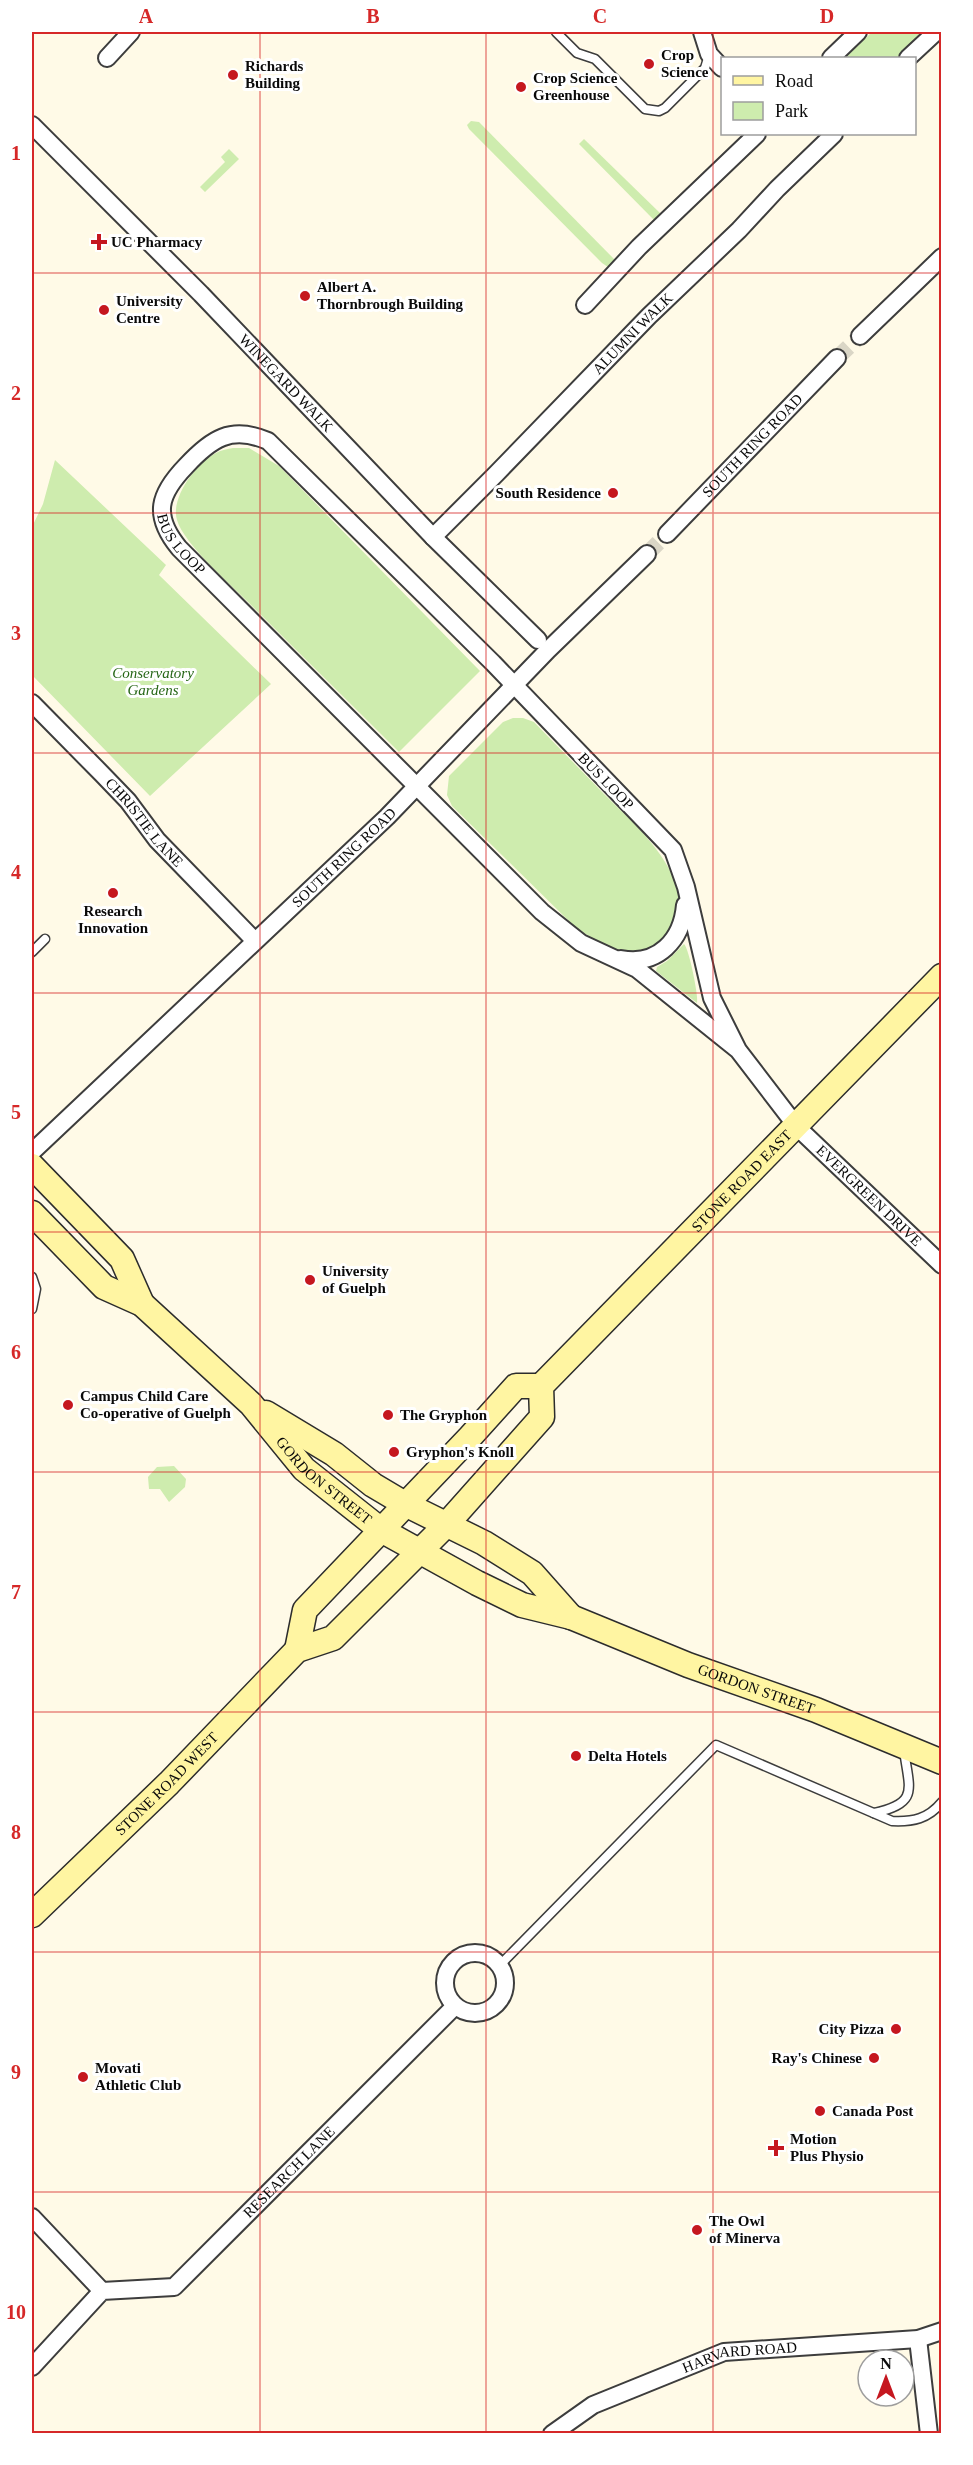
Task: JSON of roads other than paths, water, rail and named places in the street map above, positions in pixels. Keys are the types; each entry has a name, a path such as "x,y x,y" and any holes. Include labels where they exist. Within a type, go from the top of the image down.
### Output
{"main road":[{"name":"STONE ROAD EAST","path":"541,1386 942,976"},
{"name":"GORDON STREET","path":"32,1167 122,1259 142,1304"},
{"name":"GORDON STREET","path":"32,1213 104,1287 142,1304 251,1404 304,1469 381,1530 522,1605 571,1617 688,1665 816,1710 942,1762"},
{"path":"297,1650 305,1610 516,1386 541,1386 542,1417 446,1525"},
{"name":"GORDON STREET","path":"251,1404 334,1454 373,1485 405,1504 484,1543 532,1573 571,1617"},
{"name":"STONE ROAD WEST","path":"32,1915 169,1782 297,1650 333,1638 446,1525"}],"street":[{"path":"107,58 131,32"},
{"path":"702,32 709,54 721,66"},
{"path":"832,57 858,32"},
{"path":"909,57 936,32"},
{"name":"WINEGARD WALK","path":"32,125 201,294 432,537 538,640"},
{"path":"585,305 639,247 756,135"},
{"name":"ALUMNI WALK","path":"432,537 538,432 649,316 739,230 777,189 833,135"},
{"path":"860,336 942,257"},
{"name":"SOUTH RING ROAD","path":"667,534 837,358"},
{"name":"BUS LOOP","path":"738,1050 637,969 597,951 564,932 171,539 162,510 165,491 201,450 219,438 229,435 248,434 268,441 673,850 686,887 712,998 738,1050 796,1127"},
{"name":"SOUTH RING ROAD","path":"32,1152 387,817 513,686 647,554"},
{"name":"CHRISTIE LANE","path":"32,703 128,801 157,840 255,941"},
{"name":"BUS LOOP","path":"597,951 635,960 658,954 667,947 681,928 686,887"},
{"name":"EVERGREEN DRIVE","path":"796,1127 942,1265"},
{"path":"472,1953 492,1958 500,1965 505,1985 499,2001 481,2013 464,2011 455,2006 445,1988 446,1973 452,1964 462,1956 472,1953"},
{"name":"RESEARCH LANE","path":"102,2291 174,2288 455,2006"},
{"path":"32,2217 102,2291 32,2367"},
{"name":"HARVARD ROAD","path":"552,2433 593,2405 724,2352 918,2338 942,2331"},
{"path":"918,2338 929,2433"}],"lane":[{"path":"556,32 577,53 595,59 645,109 652,111 665,108 705,68 709,54"},
{"path":"32,952 45,939"},
{"path":"32,1276 36,1293 32,1309"},
{"path":"500,1965 716,1745 892,1821 908,1822 923,1818 942,1802"},
{"path":"873,1813 892,1809 904,1802 910,1791 903,1747"}],"tunnel":[{"path":"837,358 860,336"},
{"path":"647,554 667,534"}],"place":[{"name":"Crop Science","path":"649,64"},
{"name":"Richards Building","path":"233,75"},
{"name":"Crop Science Greenhouse","path":"521,87"},
{"name":"UC Pharmacy","path":"99,242"},
{"name":"Albert A. Thornbrough Building","path":"305,296"},
{"name":"University Centre","path":"104,310"},
{"name":"South Residence","path":"613,493"},
{"name":"Research Innovation","path":"113,893"},
{"name":"University of Guelph","path":"310,1280"},
{"name":"Campus Child Care Co-operative of Guelph","path":"68,1405"},
{"name":"The Gryphon","path":"388,1415"},
{"name":"Gryphon's Knoll","path":"394,1452"},
{"name":"Delta Hotels","path":"576,1756"},
{"name":"City Pizza","path":"896,2029"},
{"name":"Ray's Chinese","path":"874,2058"},
{"name":"Movati Athletic Club","path":"83,2077"},
{"name":"Canada Post","path":"820,2111"},
{"name":"Motion Plus Physio","path":"776,2148"},
{"name":"The Owl of Minerva","path":"697,2230"}],"park label":[{"name":"Conservatory Gardens","path":"153,682"}]}
